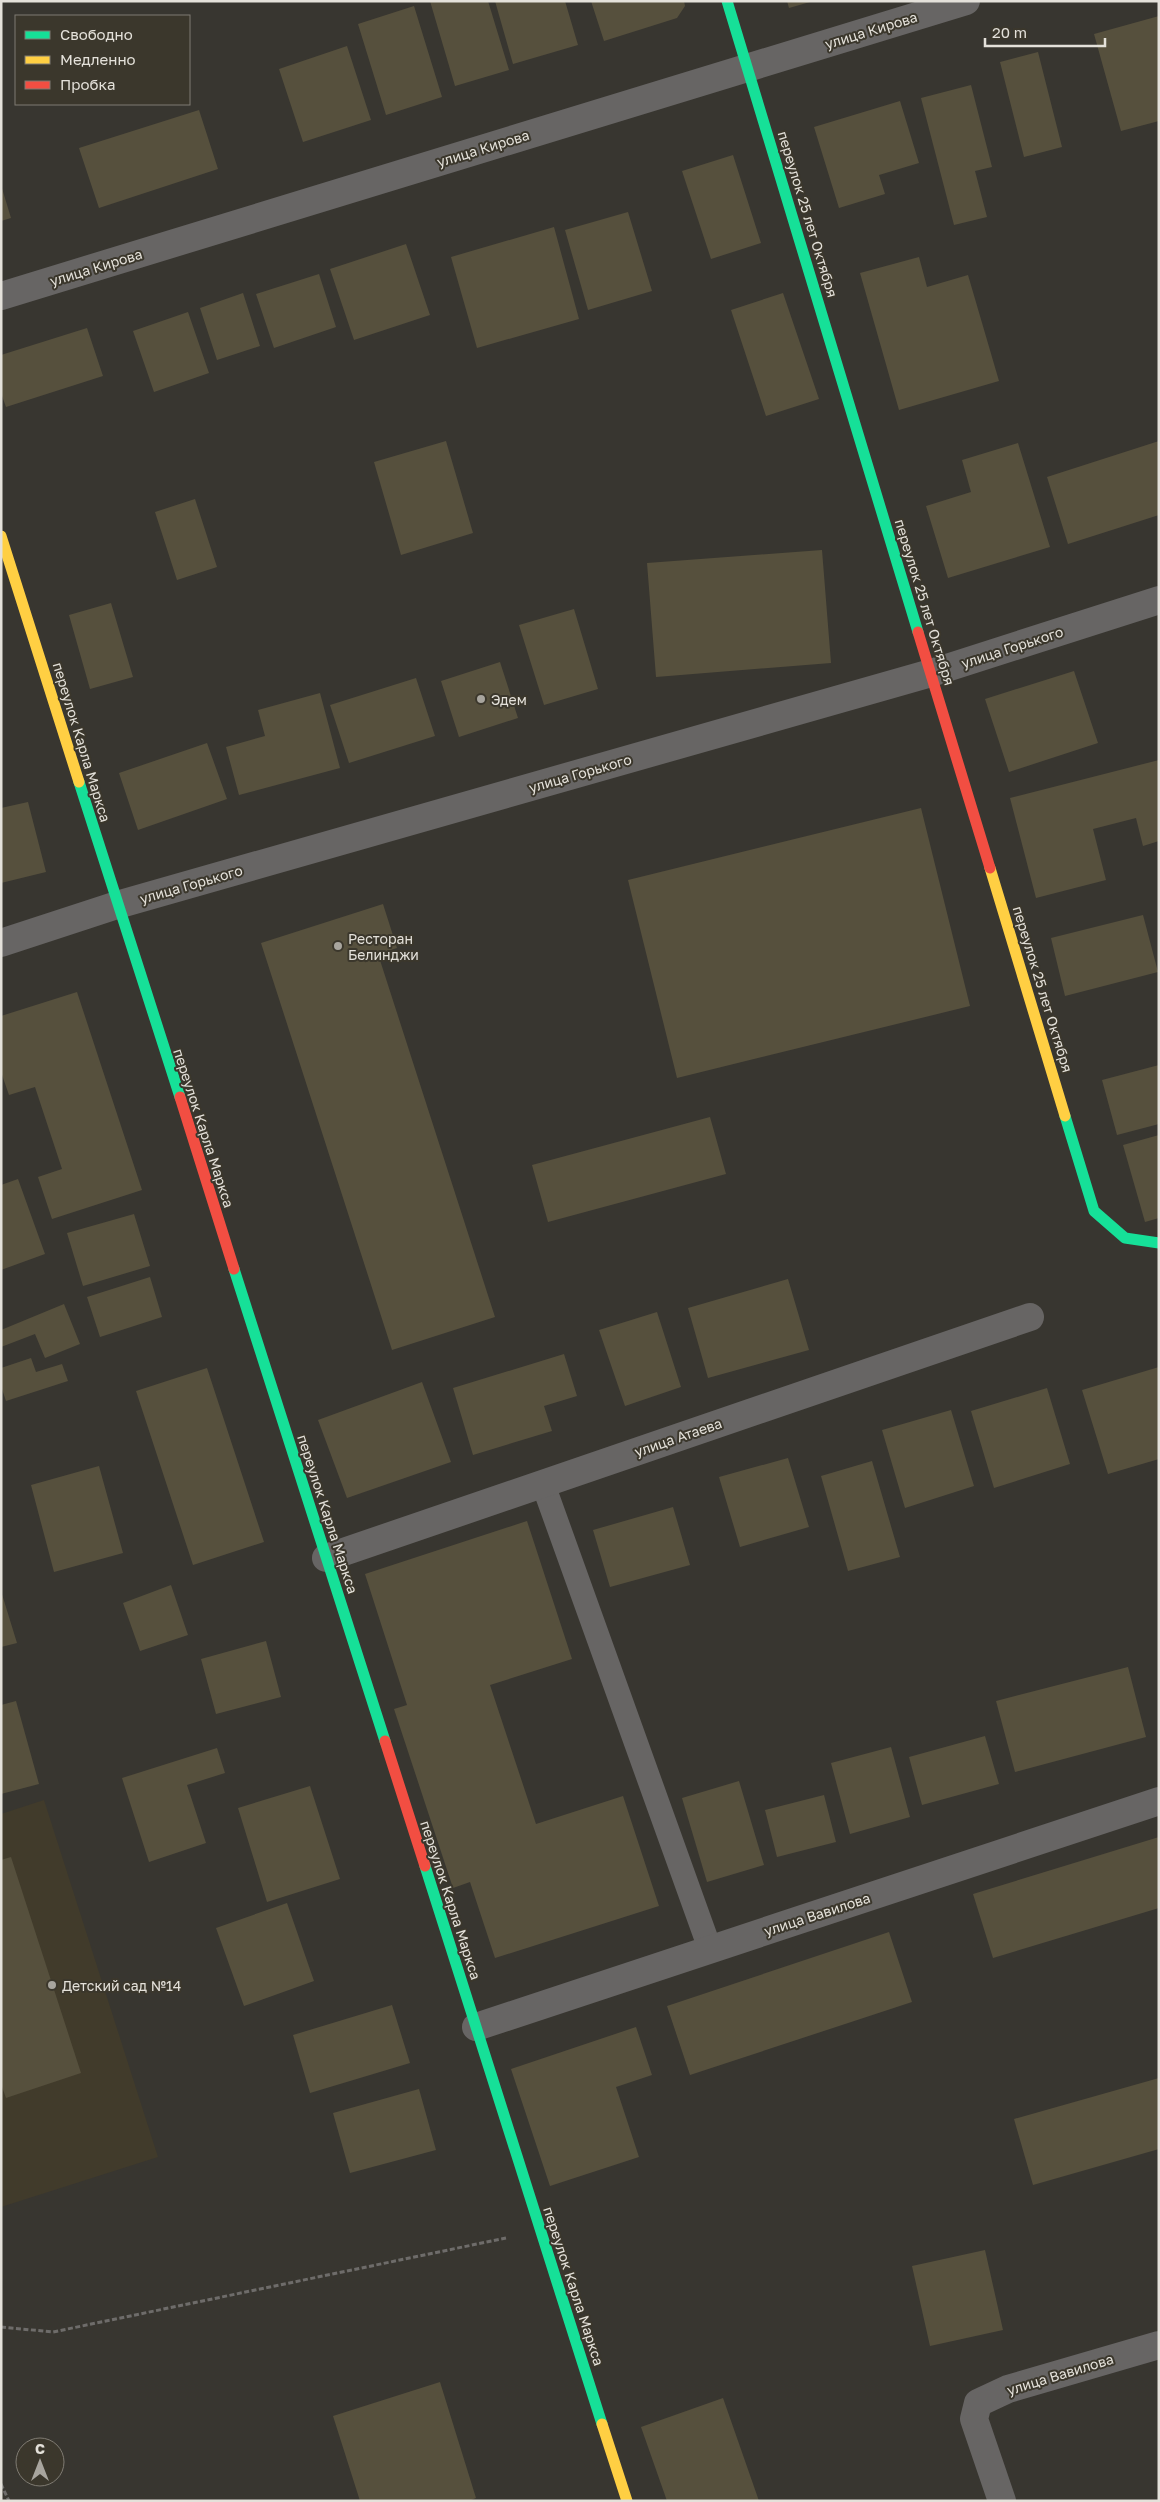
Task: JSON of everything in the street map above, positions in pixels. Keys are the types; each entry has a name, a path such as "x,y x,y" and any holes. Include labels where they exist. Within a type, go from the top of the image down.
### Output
{"street":[{"name":"переулок 25 лет Октября","path":"727,1 1094,1211 1125,1238 1159,1243"},
{"name":"улица Кирова","path":"1,296 747,66 966,1"},
{"name":"переулок Карла Маркса","path":"1,536 117,905 628,2501"},
{"name":"улица Горького","path":"1,943 117,905 931,673 1159,600"},
{"name":"улица Атаева","path":"326,1558 1030,1317"},
{"name":"улица Вавилова","path":"476,2026 1159,1801"},
{"name":"улица Вавилова","path":"1002,2501 974,2419 978,2403 1008,2389 1159,2344"}],"lane":[{"path":"543,1484 710,1949"}],"path":[{"path":"1,2327 53,2332 541,2231"},
{"path":"1,2484 9,2501"}],"shaded area":[{"name":"Детский сад №14","path":"44,1800 158,2157 1,2207 1,1814"}],"building":[{"path":"430,1 488,1 509,70 455,86"},
{"path":"495,1 565,1 578,45 513,64"},
{"path":"591,1 684,1 685,6 677,18 604,41"},
{"path":"787,1 810,1 810,2 789,8"},
{"path":"414,6 442,97 386,115 358,24"},
{"path":"1159,16 1159,121 1121,131 1094,34"},
{"path":"347,46 371,120 303,142 279,69"},
{"path":"1038,52 1062,147 1024,157 1000,62"},
{"path":"971,85 992,167 975,171 987,217 954,225 921,98"},
{"path":"900,101 919,163 879,175 885,194 839,208 814,127"},
{"path":"199,110 218,169 99,208 79,148"},
{"path":"733,155 761,243 711,259 682,171"},
{"path":"1,185 11,218 1,221"},
{"path":"628,212 652,291 588,310 565,230"},
{"path":"554,227 579,319 477,348 451,257"},
{"path":"406,244 430,315 354,340 330,269"},
{"path":"919,257 927,287 968,275 999,381 899,410 860,273"},
{"path":"319,274 336,327 274,348 256,294"},
{"path":"243,293 260,346 217,360 200,308"},
{"path":"783,293 819,399 766,416 731,310"},
{"path":"188,312 209,373 154,392 133,331"},
{"path":"87,328 103,376 6,407 1,393 1,355"},
{"path":"446,441 473,533 401,555 374,462"},
{"path":"1159,441 1159,515 1068,544 1047,477"},
{"path":"1018,443 1050,547 948,578 926,506 971,492 962,460"},
{"path":"195,499 217,567 177,580 155,512"},
{"path":"822,550 831,663 656,677 647,563"},
{"path":"111,603 133,677 90,689 69,615"},
{"path":"574,609 598,689 544,705 519,625"},
{"path":"500,662 518,718 459,737 441,681"},
{"path":"1074,671 1098,743 1009,772 985,699"},
{"path":"416,678 435,736 349,763 330,705"},
{"path":"320,693 340,768 239,795 226,747 265,736 258,710"},
{"path":"207,743 227,799 138,830 119,773"},
{"path":"1159,760 1159,841 1143,846 1136,818 1093,829 1106,880 1036,898 1010,798"},
{"path":"28,802 46,872 1,883 1,808"},
{"path":"921,808 970,1006 677,1078 628,880"},
{"path":"383,904 397,948 378,954 495,1317 392,1350 261,943"},
{"path":"1143,915 1158,972 1065,996 1051,938"},
{"path":"77,992 142,1190 52,1219 38,1177 62,1169 35,1087 9,1095 1,1072 1,1016"},
{"path":"1159,1065 1159,1124 1117,1135 1102,1080"},
{"path":"710,1117 726,1174 548,1222 532,1165"},
{"path":"1159,1135 1159,1218 1145,1222 1123,1145"},
{"path":"18,1179 45,1254 1,1270 1,1185"},
{"path":"134,1214 150,1266 83,1286 67,1233"},
{"path":"150,1277 162,1317 100,1337 87,1297"},
{"path":"788,1279 809,1350 708,1378 688,1308"},
{"path":"64,1304 80,1344 45,1358 35,1334 1,1347 1,1330"},
{"path":"657,1312 681,1387 625,1406 599,1330"},
{"path":"564,1354 577,1396 544,1406 552,1431 473,1455 453,1388"},
{"path":"31,1358 36,1372 62,1364 68,1381 6,1401 1,1386 1,1368"},
{"path":"1159,1367 1159,1459 1108,1474 1082,1390"},
{"path":"207,1368 264,1542 193,1565 136,1391"},
{"path":"422,1382 451,1462 347,1498 318,1420"},
{"path":"1047,1388 1070,1464 994,1488 971,1411"},
{"path":"951,1410 974,1486 905,1508 882,1430"},
{"path":"788,1458 809,1527 740,1547 719,1477"},
{"path":"872,1461 900,1557 848,1571 821,1476"},
{"path":"99,1466 123,1553 54,1572 31,1485"},
{"path":"673,1507 690,1565 610,1587 593,1530"},
{"path":"527,1521 572,1659 490,1685 536,1824 623,1796 659,1906 495,1958 470,1882 453,1888 394,1709 407,1705 365,1574"},
{"path":"171,1585 188,1635 140,1651 123,1603"},
{"path":"1,1591 17,1643 1,1647"},
{"path":"266,1641 281,1697 216,1714 201,1659"},
{"path":"1128,1667 1146,1737 1015,1772 996,1701"},
{"path":"16,1701 39,1784 1,1794 1,1705"},
{"path":"985,1736 999,1784 922,1805 909,1757"},
{"path":"891,1747 910,1817 850,1834 831,1763"},
{"path":"217,1748 225,1773 187,1785 206,1843 149,1862 122,1778"},
{"path":"739,1781 764,1865 707,1882 682,1798"},
{"path":"310,1786 340,1879 267,1902 238,1808"},
{"path":"824,1795 836,1842 777,1857 765,1810"},
{"path":"1159,1837 1159,1908 993,1958 973,1894"},
{"path":"11,1857 81,2073 6,2098 1,2084 1,1860"},
{"path":"287,1903 314,1981 244,2006 216,1928"},
{"path":"889,1932 912,2002 690,2075 667,2006"},
{"path":"392,2005 410,2063 310,2093 293,2035"},
{"path":"636,2027 652,2075 616,2087 639,2157 550,2186 511,2069"},
{"path":"1159,2078 1159,2149 1033,2185 1014,2119"},
{"path":"419,2089 436,2150 350,2173 333,2113"},
{"path":"985,2250 1003,2330 930,2346 912,2266"},
{"path":"440,2382 476,2498 469,2501 360,2501 333,2416"},
{"path":"723,2398 759,2501 667,2501 641,2427"}],"traffic: fast":[{"path":"727,1 918,632"},
{"path":"79,782 180,1097"},
{"path":"1065,1116 1094,1211 1125,1238 1159,1243"},
{"path":"234,1269 385,1741"},
{"path":"425,1866 602,2424"}],"traffic: slow":[{"path":"1,536 79,782"},
{"path":"990,868 1065,1116"},
{"path":"602,2424 627,2501"}],"traffic: jam":[{"path":"918,632 990,868"},
{"path":"180,1097 234,1269"},
{"path":"385,1741 425,1866"}],"place":[{"name":"Эдем","path":"481,699"},
{"name":"Ресторан Белинджи","path":"338,946"},
{"name":"Детский сад №14","path":"52,1985"}]}
